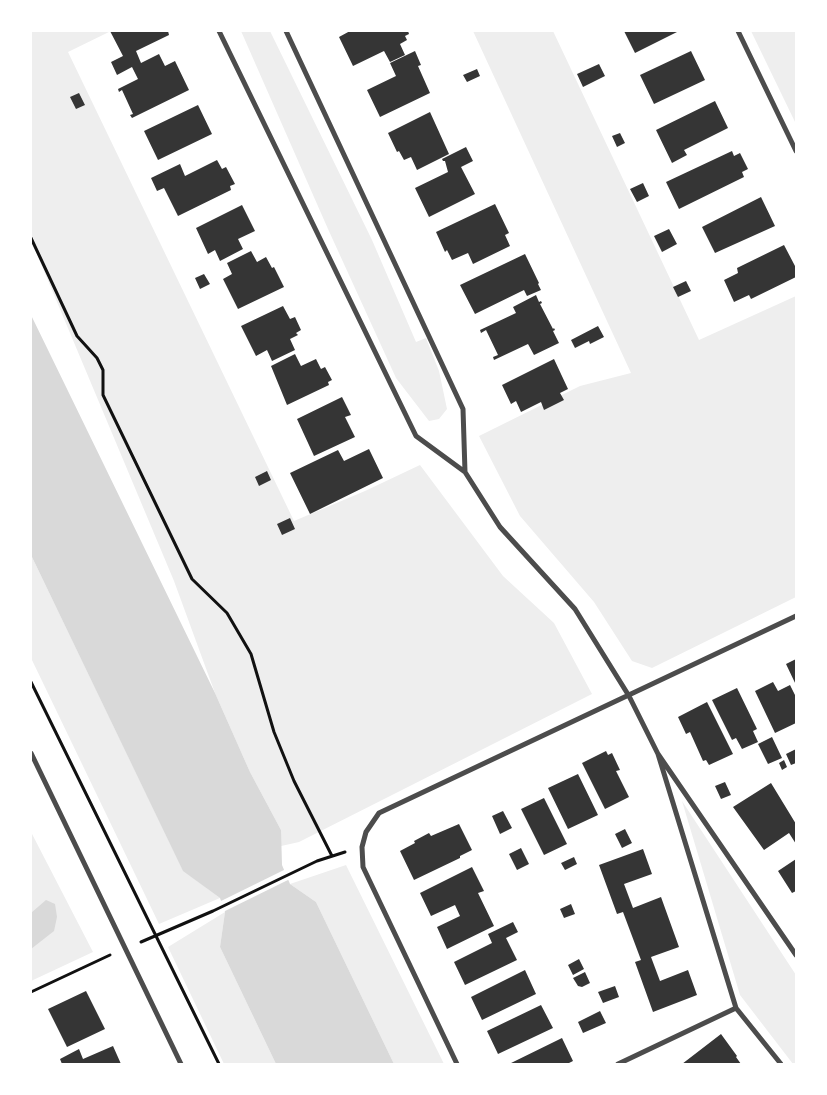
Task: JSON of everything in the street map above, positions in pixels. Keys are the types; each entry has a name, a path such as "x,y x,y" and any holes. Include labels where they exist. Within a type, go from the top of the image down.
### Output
{"street":[{"path":"219,31 416,436 465,472 500,527 575,608 629,696 658,754 796,955"},
{"path":"286,31 463,409 465,472"},
{"path":"738,31 796,152"},
{"path":"457,1064 363,867 362,847 366,832 379,814 796,616"},
{"path":"31,753 181,1064"},
{"path":"658,754 736,1008 781,1064"},
{"path":"618,1064 736,1008"}],"path":[{"path":"31,238 77,336 97,358 103,370 103,395 192,579 227,613 251,654 274,732 294,781 332,856"},
{"path":"31,682 219,1064"},
{"path":"31,992 126,948 213,911 296,870 362,847"}],"shaded area":[{"path":"31,31 111,31 68,52 294,521 420,465 503,576 554,623 592,694 299,842 281,846 281,830 250,772 215,693 174,581 31,240"},
{"path":"241,31 270,31 372,240 416,342 426,338 439,371 447,409 439,419 429,421 396,378"},
{"path":"473,31 553,31 699,340 796,296 796,597 652,668 632,661 594,602 520,516 479,436 580,386 631,373"},
{"path":"751,31 796,31 796,124"},
{"path":"31,315 215,693 250,772 281,830 282,865 290,884 316,902 394,1064 276,1064 220,947 225,912 220,898 183,871 31,555"},
{"path":"31,555 183,870 220,898 159,924 31,658"},
{"path":"682,801 796,975 796,1064 793,1064 740,995"},
{"path":"31,832 93,952 31,981"},
{"path":"346,865 444,1064 394,1064 316,902 290,884"},
{"path":"46,900 55,904 57,917 54,931 31,949 31,913"},
{"path":"225,912 220,947 276,1064 224,1064 168,947"}],"pier":[{"path":"286,869 290,879 223,912 219,902"}],"building":[{"path":"110,31 168,31 169,35 136,51 141,63 159,54 165,66 175,61 189,90 132,118 130,115 133,114 122,90 119,92 118,89 138,79 132,67 117,75 111,62 123,56"},
{"path":"350,31 408,31 409,34 405,36 407,40 400,44 405,55 390,62 384,51 353,66 339,37"},
{"path":"624,31 679,31 635,53"},
{"path":"415,51 421,65 418,66 430,93 380,117 367,90 396,76 390,63"},
{"path":"691,51 705,80 654,104 640,75"},
{"path":"599,64 605,76 583,87 577,74"},
{"path":"477,69 480,76 467,82 463,75"},
{"path":"79,93 85,105 76,109 70,97"},
{"path":"715,101 728,128 684,150 687,155 672,163 656,130"},
{"path":"198,105 212,134 158,160 144,131"},
{"path":"430,112 449,154 417,170 411,157 404,160 399,151 397,152 388,133"},
{"path":"620,133 625,143 617,147 612,136"},
{"path":"466,147 473,161 461,167 475,194 429,217 415,188 448,172 445,161 442,159"},
{"path":"732,151 734,156 740,153 748,169 742,172 744,177 679,209 666,182"},
{"path":"217,160 222,169 226,167 235,184 230,186 231,190 178,216 164,188 157,191 151,178 180,164 185,176"},
{"path":"643,183 649,196 637,202 630,189"},
{"path":"761,197 775,226 715,253 702,227"},
{"path":"495,204 509,233 505,235 510,246 473,264 468,253 452,260 447,250 445,252 436,232"},
{"path":"242,205 255,231 238,239 243,249 220,261 215,250 208,254 196,228"},
{"path":"669,229 677,244 662,252 654,236"},
{"path":"784,245 795,266 796,277 751,299 749,295 734,302 724,280 738,273 737,268"},
{"path":"251,251 257,262 266,257 272,268 274,267 284,287 238,309 223,279 232,274 227,263"},
{"path":"525,254 541,290 527,296 524,290 475,314 460,285"},
{"path":"204,274 210,284 200,289 195,278"},
{"path":"686,281 691,291 678,297 673,287"},
{"path":"536,295 539,302 541,301 542,303 540,304 555,330 553,331 559,343 534,355 528,344 494,360 493,357 498,355 486,330 481,333 480,330 516,313 513,307"},
{"path":"283,306 290,319 295,317 301,330 296,333 298,335 290,339 295,350 272,361 267,350 256,356 241,326"},
{"path":"598,326 604,337 590,344 589,341 575,348 571,340"},
{"path":"295,354 301,366 316,359 321,369 325,367 332,380 328,382 329,385 287,405 271,366"},
{"path":"554,359 568,389 560,393 564,400 544,410 541,402 521,412 516,401 511,404 502,385"},
{"path":"342,397 351,415 345,417 355,437 314,456 297,419"},
{"path":"369,449 383,478 310,514 290,473 338,450 344,461"},
{"path":"267,471 271,480 259,486 255,477"},
{"path":"290,518 295,529 282,535 277,524"},
{"path":"796,659 796,685 786,664"},
{"path":"773,682 778,691 790,685 796,697 796,723 775,733 755,691"},
{"path":"737,688 757,729 753,731 758,742 742,749 736,738 732,740 712,700"},
{"path":"707,702 733,754 709,765 706,760 703,761 690,732 686,734 678,717"},
{"path":"772,737 782,758 768,764 758,744"},
{"path":"796,749 796,763 791,765 786,754"},
{"path":"606,751 608,755 612,753 620,770 616,771 629,797 605,809 582,763"},
{"path":"784,760 787,767 782,770 779,763"},
{"path":"578,774 598,815 568,829 548,788"},
{"path":"725,782 731,795 721,799 715,786"},
{"path":"771,783 796,824 796,844 789,833 764,850 733,807"},
{"path":"544,798 567,844 544,855 521,809"},
{"path":"503,811 512,828 500,834 492,816"},
{"path":"459,824 472,850 460,856 460,858 414,880 400,851 429,833 431,836"},
{"path":"625,829 632,843 622,848 615,834"},
{"path":"521,848 529,864 517,870 509,854"},
{"path":"643,849 652,874 624,884 633,908 661,897 679,947 651,957 660,981 688,970 697,995 653,1012 635,962 641,960 623,912 617,914 599,865"},
{"path":"574,857 577,864 565,870 561,863"},
{"path":"796,859 796,891 792,893 778,871"},
{"path":"472,867 484,891 478,893 494,926 447,949 437,927 460,916 455,905 431,916 420,893"},
{"path":"571,904 575,914 564,918 560,909"},
{"path":"513,922 518,932 506,938 517,960 465,985 454,962 492,943 488,934"},
{"path":"579,959 584,969 573,975 568,965"},
{"path":"525,970 536,994 482,1020 471,997"},
{"path":"585,972 590,983 582,987 578,986 573,978"},
{"path":"615,986 619,997 603,1003 598,992"},
{"path":"86,991 105,1029 67,1047 48,1009"},
{"path":"541,1005 553,1028 498,1054 487,1031"},
{"path":"600,1011 606,1023 583,1033 578,1022"},
{"path":"721,1034 741,1064 682,1064"},
{"path":"562,1038 573,1061 567,1064 509,1064"},
{"path":"113,1046 121,1064 62,1064 60,1059 79,1049 83,1059"}]}
